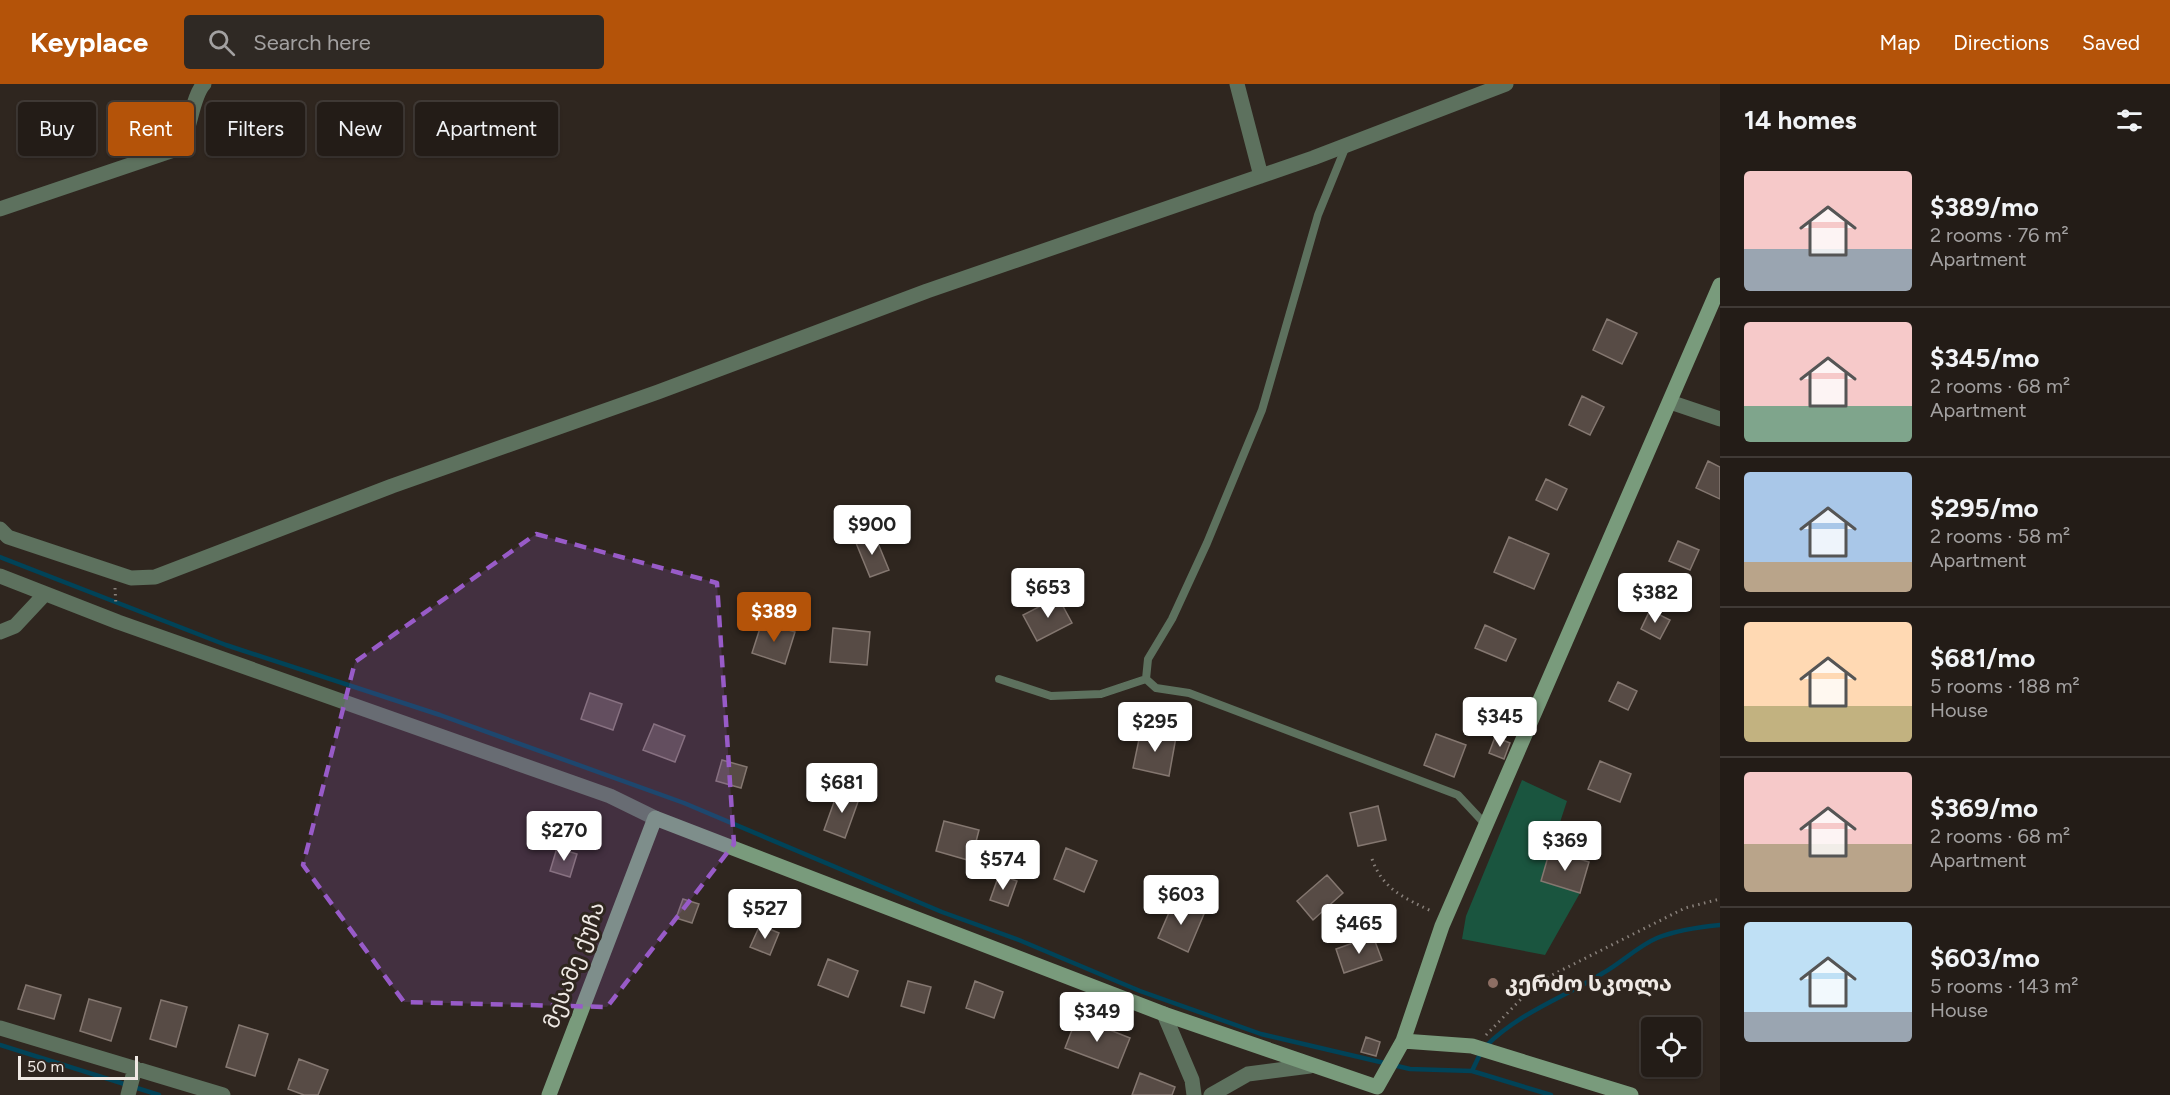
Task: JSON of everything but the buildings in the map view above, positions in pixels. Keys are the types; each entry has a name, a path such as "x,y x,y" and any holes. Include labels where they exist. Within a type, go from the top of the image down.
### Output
{"street":[{"path":"0,210 180,148 189,134 198,90 204,84"},
{"path":"1237,84 1261,176"},
{"path":"0,529 8,537 131,578 155,577 392,486 658,392 927,291 1346,146 1506,84"},
{"path":"0,576 118,622 610,796 655,818 1164,1014 1381,1091 1402,1041 1445,918 1720,285"},
{"path":"1670,402 1720,419"},
{"path":"0,632 15,626 44,595"},
{"name":"მესამე ქუჩა","path":"549,1095 655,818"},
{"path":"1164,1014 1192,1080 1194,1095"},
{"path":"0,1028 223,1095"},
{"path":"1402,1041 1472,1046 1631,1095"},
{"path":"1210,1095 1248,1074 1310,1066"},
{"path":"128,1095 135,1068"}],"lane":[{"path":"1146,679 1148,659 1172,619 1202,554 1262,410 1318,215 1346,146"},
{"path":"999,679 1051,696 1101,694 1146,679"},
{"path":"1146,679 1155,688 1189,693 1458,795 1486,825"}],"path":[{"path":"113,572 118,622"},
{"path":"1372,859 1380,878 1387,885 1404,897 1445,918"},
{"path":"1472,1046 1525,995 1550,976 1649,929 1684,908 1720,899"}],"highlighted area":[{"path":"536,534 717,583 734,844 607,1007 404,1002 303,865 355,662"}],"green space":[{"path":"1522,780 1567,801 1541,880 1580,893 1545,955 1462,939 1466,916"}],"waterway":[{"path":"0,557 226,645 440,715 684,803 942,912 1019,940 1140,991 1261,1034 1410,1069 1472,1071 1551,1095"},
{"path":"1486,1046 1527,1015 1603,973 1650,941 1680,931 1720,925"},
{"path":"0,1045 159,1095"},
{"path":"1472,1071 1481,1052"}],"place":[{"name":"კერძო სკოლა","path":"1493,983"}]}
